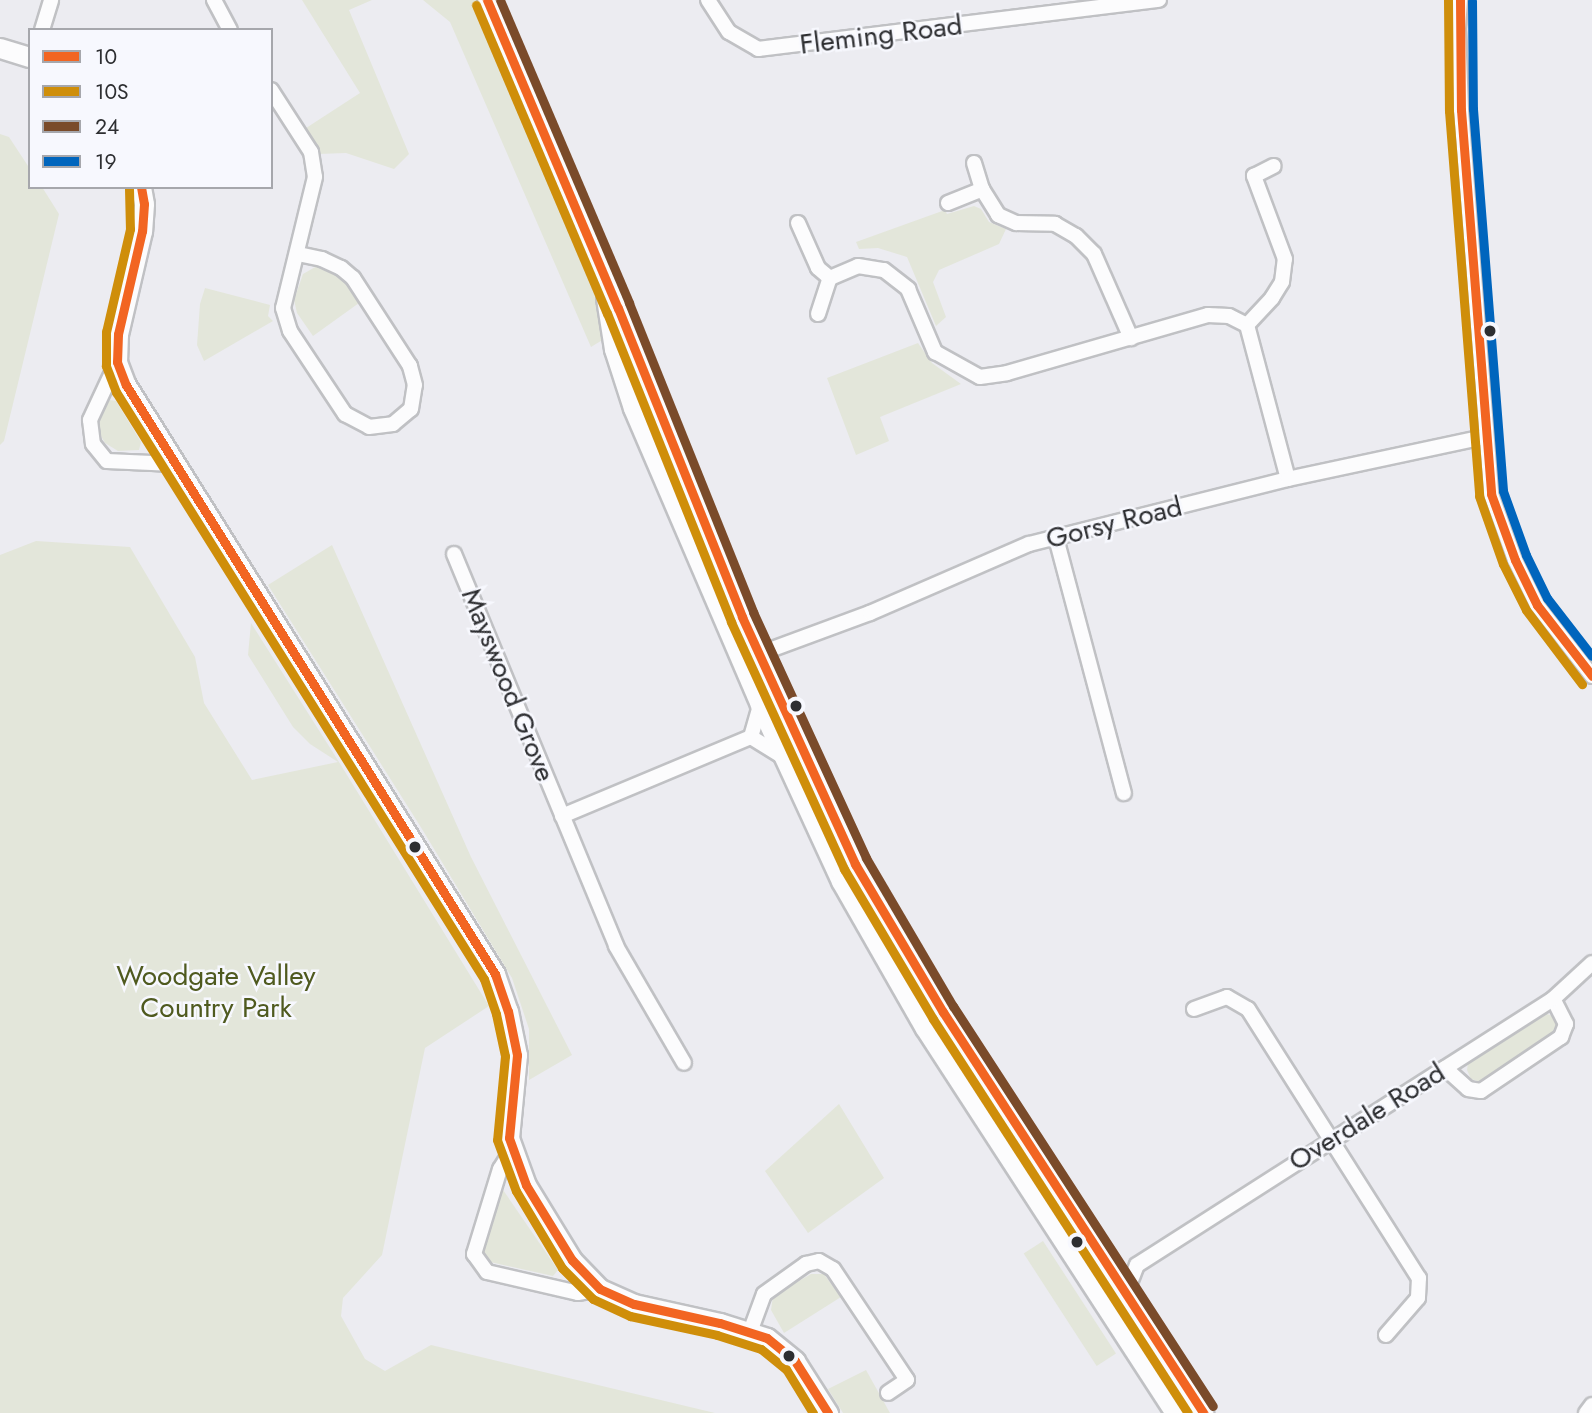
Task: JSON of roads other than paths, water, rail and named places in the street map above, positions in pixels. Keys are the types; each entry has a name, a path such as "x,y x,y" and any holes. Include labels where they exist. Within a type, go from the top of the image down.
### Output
{"street":[{"path":"43,28 51,0"},
{"path":"214,0 229,28"},
{"path":"486,0 759,654 855,864 943,1012 1203,1413"},
{"name":"Fleming Road","path":"708,0 729,32 758,48 1159,0"},
{"path":"1460,0 1458,28 1461,110 1484,437 1491,494 1519,571 1537,605 1592,676"},
{"path":"0,48 28,56"},
{"path":"273,93 311,152 315,177 283,308 290,331 345,414 369,427 393,424 411,408 415,386 410,366 353,278 341,268 322,259 298,254"},
{"path":"974,163 982,189 998,215 1016,223 1055,224 1076,236 1094,254 1131,338"},
{"path":"1247,326 1272,298 1282,282 1285,258 1254,176 1275,166"},
{"path":"141,189 144,204 142,231 118,334 117,362 90,419 93,444 107,461 174,464"},
{"path":"948,203 982,189"},
{"path":"798,223 818,268 830,278"},
{"path":"818,314 830,278 858,266 884,270 908,289 935,352 981,377 1007,373 1208,315 1228,316 1247,326 1288,480"},
{"path":"602,273 614,349 633,408 760,705 841,881 919,1017 1175,1413"},
{"path":"117,362 132,396 495,974 508,1012 517,1055 510,1122 512,1150 526,1185 572,1260 600,1289 634,1304 750,1332 782,1348 795,1361 828,1413"},
{"name":"Gorsy Road","path":"759,654 870,613 1029,544 1288,480 1484,437"},
{"path":"1056,538 1124,793"},
{"name":"Mayswood Grove","path":"454,554 616,946 684,1063"},
{"path":"751,683 755,674 749,658 759,654"},
{"path":"760,705 751,737 783,757"},
{"path":"783,757 794,752 785,729 787,719"},
{"name":"Mayswood Grove","path":"562,816 751,737"},
{"name":"Overdale Road","path":"1137,1265 1329,1139 1553,999 1592,963"},
{"path":"1195,1009 1227,997 1248,1009 1419,1278 1418,1298 1386,1335"},
{"path":"1445,1068 1468,1089 1481,1091 1561,1037 1566,1024 1553,999"},
{"path":"512,1150 500,1169 474,1254 487,1272 578,1293 600,1289"},
{"path":"1082,1272 1101,1259 1137,1265 1125,1296 1107,1309"},
{"path":"750,1332 764,1294 806,1264 819,1261 833,1269 907,1380 888,1393"},
{"path":"1586,1413 1592,1405"}],"park label":[{"name":"Woodgate Valley Country Park","path":"216,992"}]}
